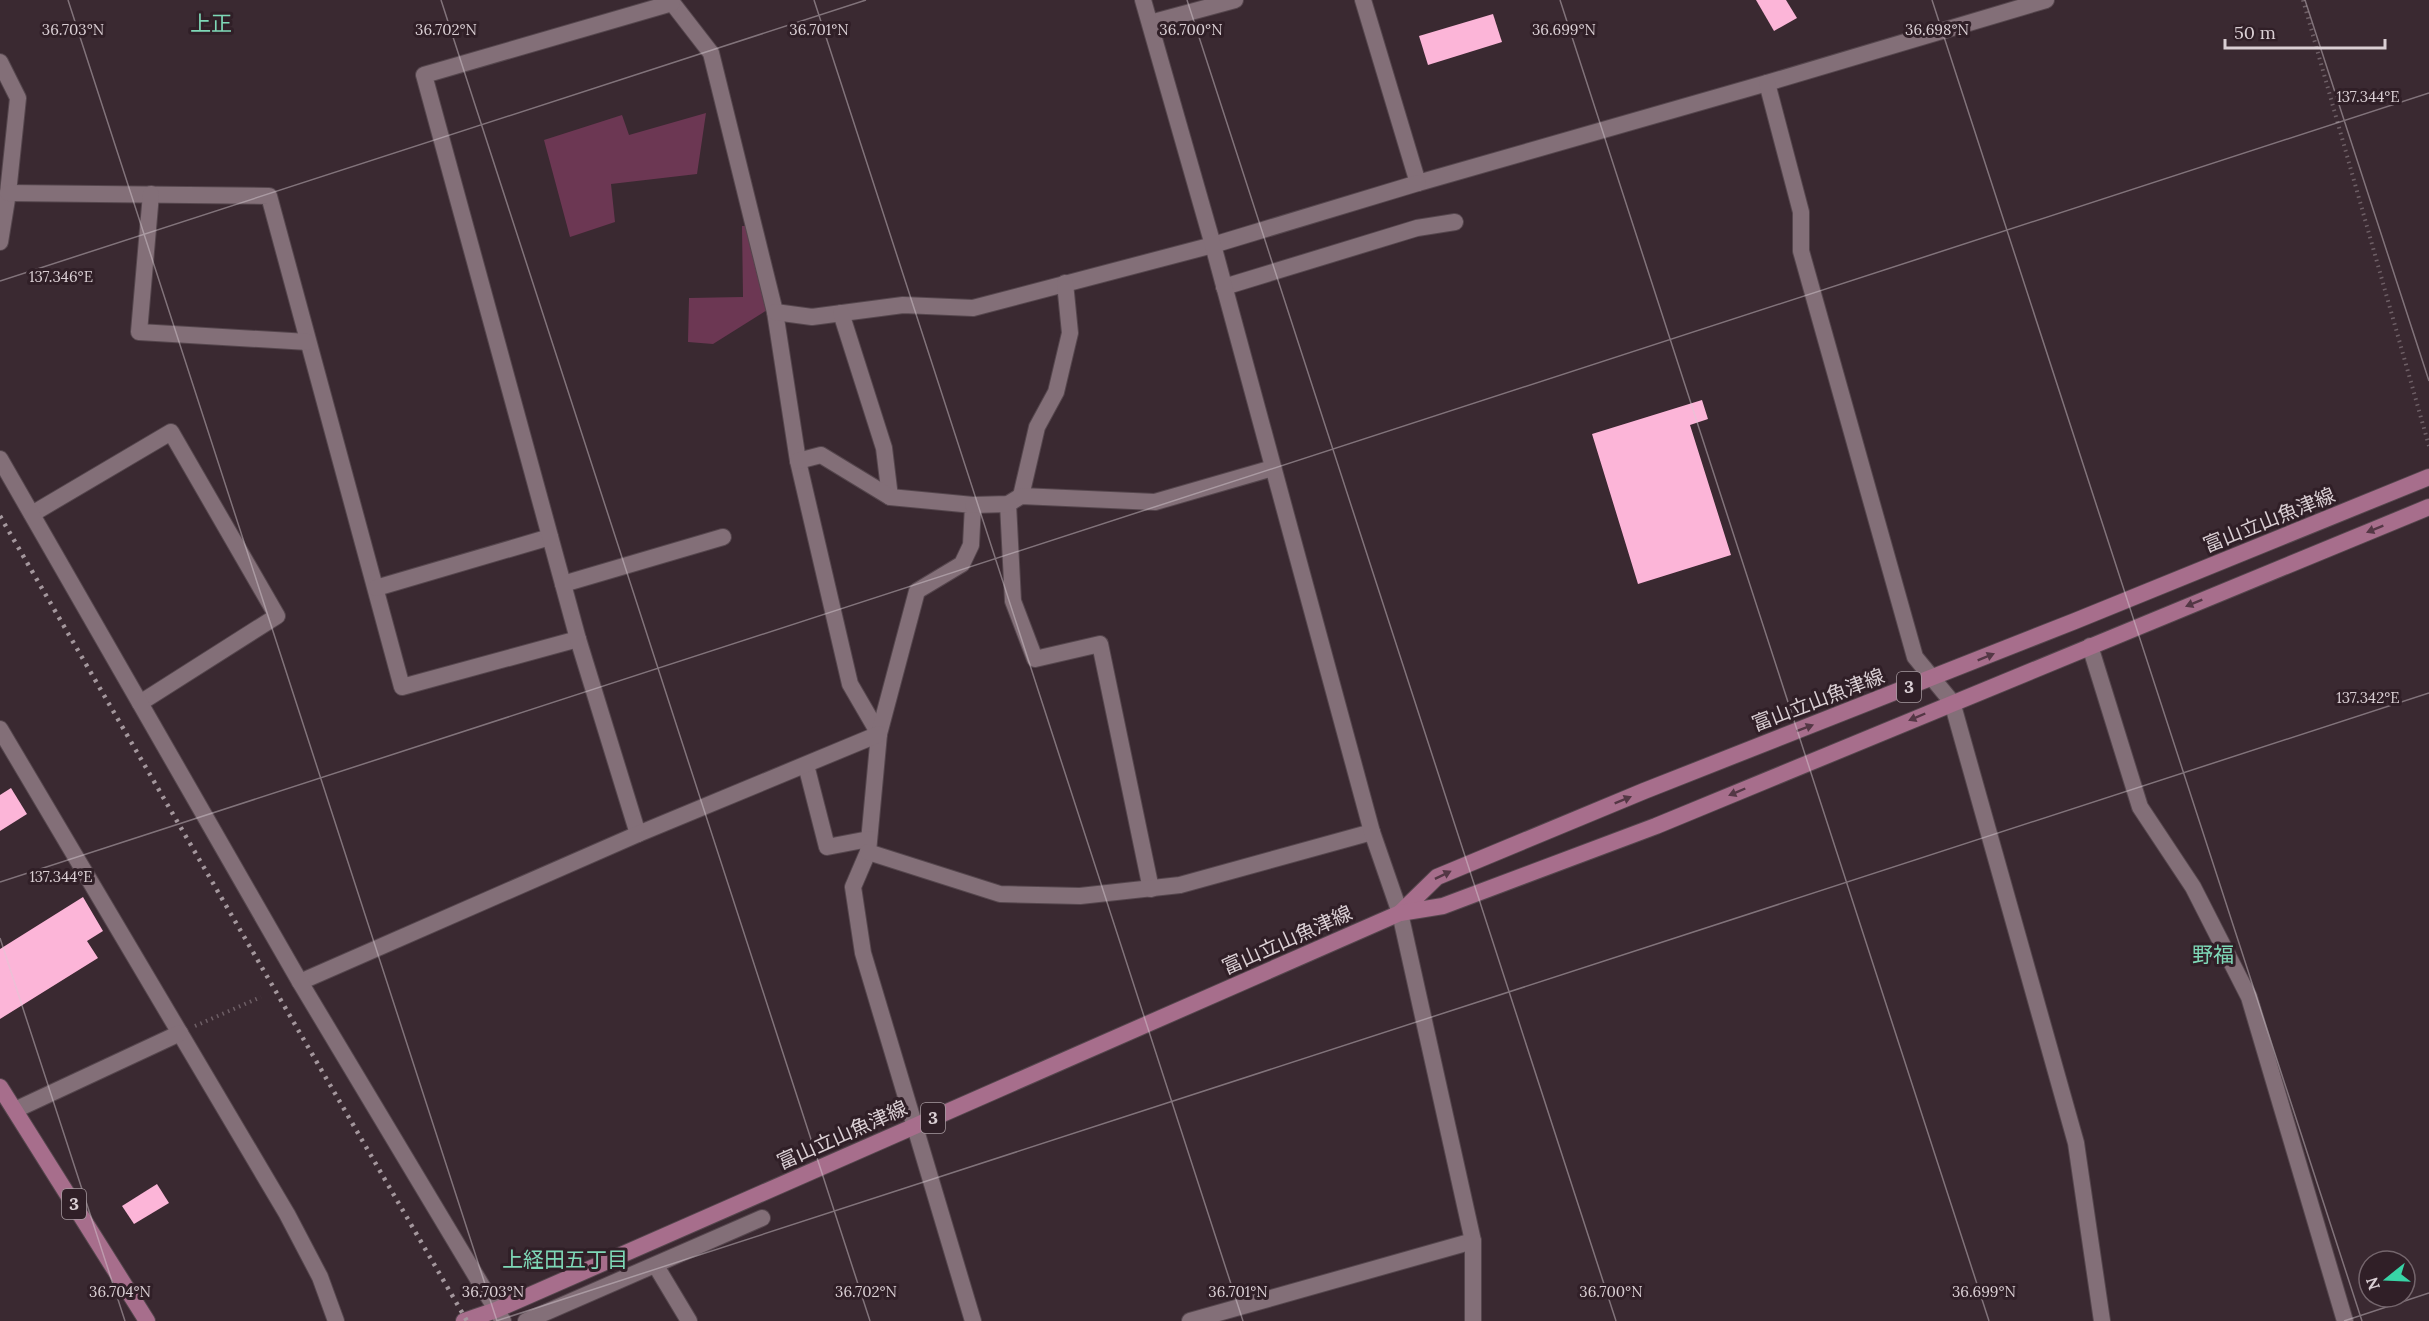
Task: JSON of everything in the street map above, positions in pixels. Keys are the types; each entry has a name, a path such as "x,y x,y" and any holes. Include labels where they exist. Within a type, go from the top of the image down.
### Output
{"main road":[{"name":"富山立山魚津線","path":"1400,914 1437,877 1644,791 1932,678 2429,477"},
{"name":"富山立山魚津線","path":"464,1321 499,1315 915,1126 1400,914 1443,906 1656,826 2429,507"},
{"name":"3","path":"0,1087 147,1321"}],"street":[{"path":"1143,0 1213,245 1372,832 1400,914 1473,1241 1473,1321"},
{"path":"1149,23 1235,0"},
{"path":"1363,0 1418,183"},
{"path":"775,312 812,317 903,305 973,308 1213,245 2046,0"},
{"path":"638,834 578,639 424,75 671,1 711,53 775,312 798,461 850,684 879,734"},
{"path":"0,62 18,98 8,193 0,242"},
{"path":"1767,83 1801,212 1801,251 1915,657 1952,702 2076,1143 2102,1321"},
{"path":"8,193 268,196 402,687 578,639"},
{"path":"151,195 139,332 308,342"},
{"path":"1224,286 1417,228 1455,222"},
{"path":"1065,284 1070,333 1056,392 1037,427 1014,500 1013,601 1035,659 1100,644 1152,889"},
{"path":"841,313 884,448 890,497"},
{"path":"32,514 171,432 260,586 277,616 140,703"},
{"path":"798,461 821,455 890,497 973,505 1014,500 1155,502 1273,468"},
{"path":"0,459 300,982 499,1315"},
{"path":"973,505 971,545 962,564 917,591 879,734 869,846 853,887 863,953 973,1321"},
{"path":"376,588 550,537"},
{"path":"563,584 723,537"},
{"path":"2090,646 2140,807 2193,887 2249,997 2345,1321"},
{"path":"0,729 287,1214 320,1277 336,1321"},
{"path":"300,982 638,834 879,734"},
{"path":"806,765 827,847 869,846 1000,894 1080,896 1180,885 1372,832"},
{"path":"15,1110 180,1033"},
{"path":"526,1321 762,1218"},
{"path":"1190,1321 1473,1241"},
{"path":"656,1266 689,1321"}],"path":[{"path":"2303,0 2429,446"},
{"path":"180,1033 261,997"}],"shaded area":[{"path":"706,113 697,174 611,184 615,222 570,237 544,140 622,115 629,135"},
{"path":"742,226 749,226 767,310 713,344 688,342 689,298 743,297"}],"building":[{"path":"1756,0 1786,0 1797,18 1774,31"},
{"path":"1493,14 1502,42 1428,65 1419,36"},
{"path":"1702,400 1708,419 1690,425 1731,555 1638,584 1592,434"},
{"path":"11,788 27,814 0,831 0,795"},
{"path":"83,897 103,931 87,941 98,958 0,1019 0,949"},
{"path":"157,1184 169,1203 134,1224 122,1206"}],"railway":[{"path":"0,516 467,1321"}],"district":[{"name":"上正","path":"211,24"},
{"name":"野福","path":"2213,955"},
{"name":"上経田五丁目","path":"565,1260"}]}
